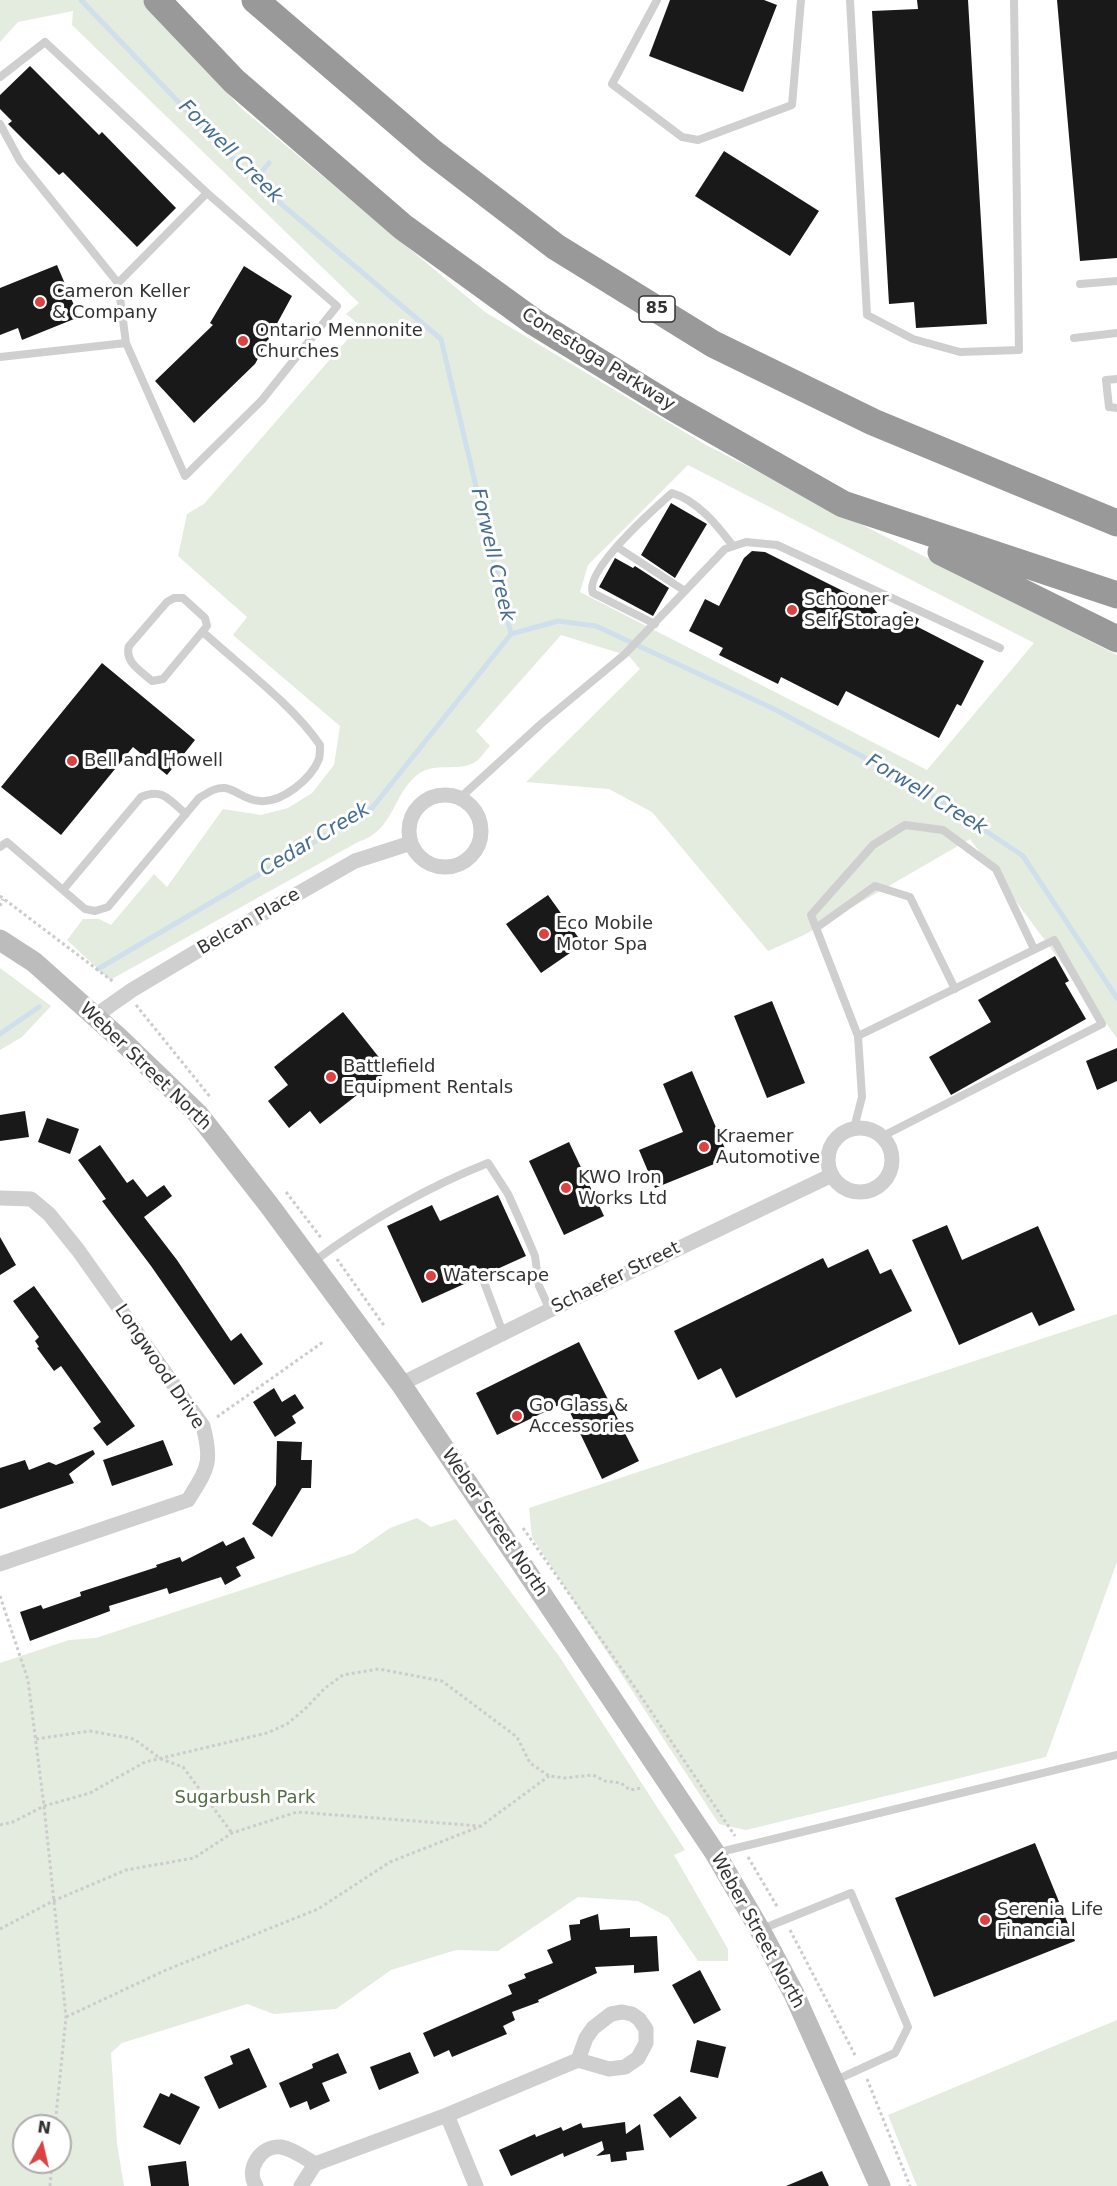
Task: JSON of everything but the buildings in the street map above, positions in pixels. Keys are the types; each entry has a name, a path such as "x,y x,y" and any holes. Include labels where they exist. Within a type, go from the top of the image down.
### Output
{"highway":[{"name":"Conestoga Parkway","path":"156,0 234,81 403,227 534,322 674,408 843,504 1117,595"},
{"name":"85","path":"255,0 432,152 546,239 703,338 873,422 1117,523"},
{"path":"843,504 1117,639"}],"main road":[{"name":"Weber Street North","path":"0,940 34,962 95,1016 198,1114 401,1384 715,1853 794,1994 880,2186"}],"street":[{"path":"439,794 460,797 476,811 482,830 481,840 470,858 461,864 441,867 422,860 411,843 408,833 409,822 420,804 429,798 439,794"},
{"name":"Belcan Place","path":"95,1016 132,990 355,861 411,843"},
{"path":"864,1128 883,1136 892,1156 892,1167 888,1177 880,1185 859,1192 838,1183 828,1165 831,1146 845,1131 864,1128"},
{"name":"Schaefer Street","path":"401,1384 832,1174"},
{"name":"Longwood Drive","path":"0,1198 32,1199 49,1214 78,1250 203,1426 208,1447 207,1468 188,1500 0,1564"},
{"path":"301,2186 315,2164 447,2115 578,2060 609,2069 625,2067 638,2058 646,2043 646,2029 632,2014 622,2012 611,2014 593,2028 586,2038 578,2060"},
{"path":"447,2115 476,2186"},
{"path":"256,2186 251,2172 257,2158 271,2149 281,2147 315,2164"}],"lane":[{"path":"657,0 612,84 682,137 698,140 792,105 801,0"},
{"path":"850,0 867,315 913,339 960,352 1019,350 1014,0"},
{"path":"0,77 45,42 207,192 337,306 262,400 185,476 126,344 118,283 20,161 0,124"},
{"path":"118,283 207,192"},
{"path":"1080,284 1117,281"},
{"path":"1074,338 1117,333"},
{"path":"0,357 126,344"},
{"path":"1117,379 1106,380 1109,407 1117,408"},
{"path":"653,626 593,593 591,588 595,574 635,526 672,493 683,496 715,523 733,546"},
{"path":"460,797 542,723 625,654 725,549 746,542 777,545 1000,648"},
{"path":"617,547 685,591"},
{"path":"174,598 183,598 205,618 207,626 203,632 163,679 152,681 128,659 129,646 167,602 174,598"},
{"path":"0,847 7,842 85,909 95,911 108,907 200,798 214,789 227,788 245,799 263,802 283,797 305,779 319,759 320,745 311,730 203,632"},
{"path":"63,890 141,797 151,793 161,793 186,814"},
{"path":"854,1128 862,1097 858,1036 811,915 873,845 905,825 943,830 996,869 1034,950"},
{"path":"816,928 876,886 910,897 955,988"},
{"path":"858,1036 1054,940 1102,1024 883,1136"},
{"path":"312,1263 372,1221 461,1174 488,1163 508,1194 535,1256 539,1286 550,1310"},
{"path":"484,1282 503,1333"},
{"path":"715,1853 1117,1755"},
{"path":"760,1930 851,1893 908,2027 895,2053 834,2081"}],"path":[{"path":"0,906 2,898 119,986"},
{"path":"203,1426 324,1342"},
{"path":"0,1596 28,1680 45,1806 66,2017 56,2114"},
{"path":"0,1825 13,1822 45,1806 90,1793 145,1762 267,1733 287,1724 325,1688 343,1675 379,1669 442,1681 517,1737 530,1763 549,1776 564,1778 594,1775 605,1781 621,1784 630,1790 641,1788"},
{"path":"36,1739 90,1731 134,1739 161,1759 183,1767 232,1833"},
{"path":"66,2017 166,1970 318,1909 390,1862 481,1826 549,1776"},
{"path":"0,1929 53,1901 126,1870 194,1858 232,1833 297,1812 481,1826"}],"green space":[{"path":"0,0 143,0 241,108 485,312 706,445 1117,655 1117,1038 970,839 804,935 768,951 652,812 609,789 526,782 640,669 629,656 561,635 476,731 490,746 478,760 464,766 432,768 417,775 402,792 386,821 370,836 110,980 67,940 83,919 99,919 111,925 154,874 167,887 223,809 261,815 288,808 312,793 334,765 340,726 233,635 247,617 178,556 187,514 204,504 360,325 346,314 359,303 72,25 73,11 18,22 0,42","holes":["688,465 1034,643 927,770 580,592 588,565"]},
{"path":"0,968 51,1006 22,1037 0,1050"},
{"path":"1117,1314 1117,1562 1046,1757 746,1830 719,1824 532,1537 529,1508"},
{"name":"Sugarbush Park","path":"417,1518 431,1527 456,1519 559,1656 685,1850 674,1855 728,1949 728,1961 698,1961 668,1917 638,1901 578,1897 498,1951 456,1950 391,1970 336,2009 274,2014 247,2004 122,2043 111,2053 117,2144 124,2186 0,2186 0,1663 69,1640 96,1638 354,1553 390,1528"},
{"path":"1117,2020 1117,2186 917,2186 888,2115"}],"waterway":[{"name":"Forwell Creek","path":"81,0 254,181 441,339 511,634"},
{"path":"254,181 269,163"},
{"name":"Forwell Creek","path":"511,634 558,621 596,626 774,709 923,789 1023,856 1117,998"},
{"name":"Cedar Creek","path":"98,969 372,808 511,634"},
{"name":"Cedar Creek","path":"0,1034 39,1007"}],"place":[{"name":"Cameron Keller & Company","path":"40,302"},
{"name":"Ontario Mennonite Churches","path":"243,341"},
{"name":"Schooner Self Storage","path":"792,610"},
{"name":"Bell and Howell","path":"72,761"},
{"name":"Eco Mobile Motor Spa","path":"544,934"},
{"name":"Battlefield Equipment Rentals","path":"331,1077"},
{"name":"Kraemer Automotive","path":"704,1147"},
{"name":"KWO Iron Works Ltd","path":"566,1188"},
{"name":"Waterscape","path":"431,1276"},
{"name":"Go Glass & Accessories","path":"517,1416"},
{"name":"Serenia Life Financial","path":"985,1920"}]}
